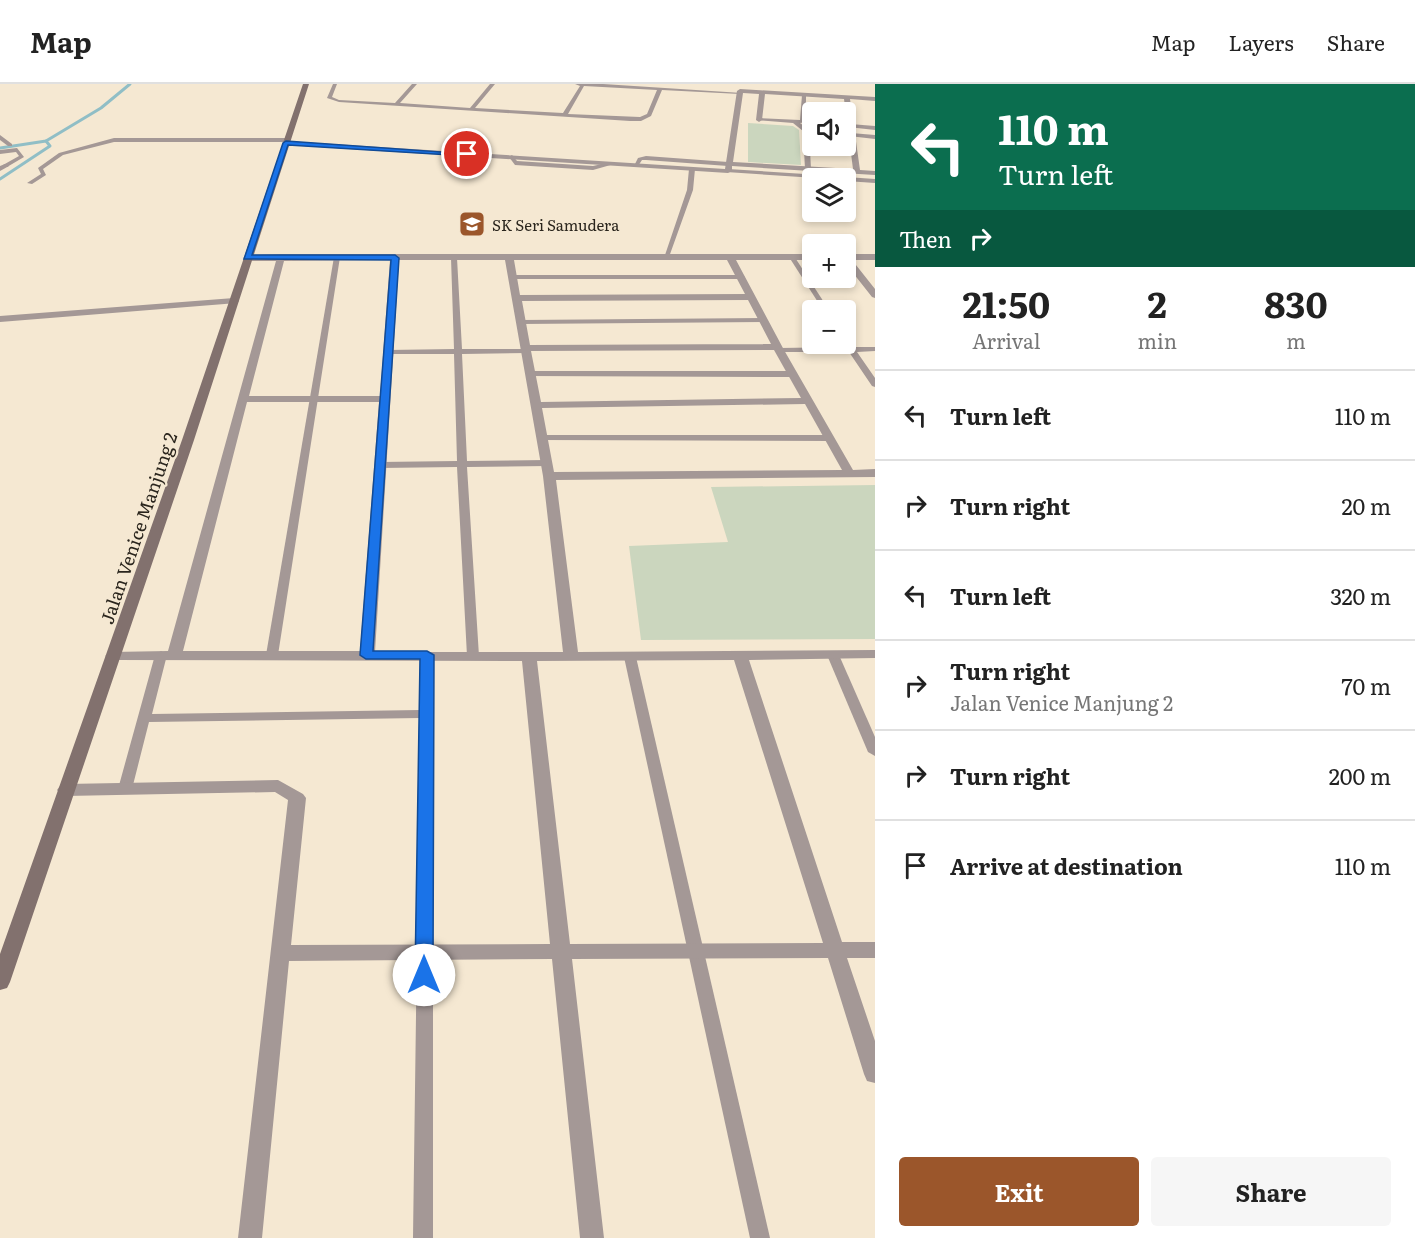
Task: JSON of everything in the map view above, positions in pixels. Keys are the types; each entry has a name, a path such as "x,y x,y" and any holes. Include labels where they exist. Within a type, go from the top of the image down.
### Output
{"street":[{"name":"Jalan Venice Manjung 2","path":"0,982 234,301 306,84"},
{"path":"728,167 740,93 875,99"},
{"path":"759,120 762,93"},
{"path":"846,97 847,102"},
{"path":"0,137 10,145"},
{"path":"286,142 692,169 728,167 802,169"},
{"path":"855,156 858,172 875,173"},
{"path":"167,655 281,257"},
{"path":"730,257 778,349 850,474"},
{"path":"247,258 802,257"},
{"path":"856,258 875,257"},
{"path":"366,655 395,258"},
{"path":"509,258 548,469 572,657"},
{"path":"856,271 875,295"},
{"path":"517,298 751,297"},
{"path":"0,319 234,301"},
{"path":"526,350 778,349"},
{"path":"242,399 385,399"},
{"path":"537,405 808,401"},
{"path":"548,469 875,473"},
{"path":"112,656 630,657 875,654"},
{"path":"740,656 875,1074"},
{"path":"529,657 592,1238"},
{"path":"66,790 278,786 297,798 250,1238"},
{"path":"279,953 875,950"}],"lane":[{"path":"335,84 329,98 332,99 641,119 649,115 660,89"},
{"path":"398,104 415,84"},
{"path":"472,108 493,84"},
{"path":"577,84 740,93"},
{"path":"564,114 583,84"},
{"path":"759,120 803,122 804,95"},
{"path":"796,123 806,130 808,168"},
{"path":"856,126 875,128"},
{"path":"856,135 875,137"},
{"path":"30,183 44,174 40,169 54,158 114,140 286,142"},
{"path":"0,146 10,145"},
{"path":"0,152 17,150 22,156 2,167"},
{"path":"636,165 640,159 646,158 802,175"},
{"path":"666,257 690,190 692,169"},
{"path":"856,180 875,181"},
{"path":"272,655 338,257"},
{"path":"792,257 820,300"},
{"path":"454,258 462,464 473,656"},
{"path":"513,277 741,277"},
{"path":"521,322 763,320"},
{"path":"778,349 802,349"},
{"path":"388,352 526,350"},
{"path":"856,350 875,350"},
{"path":"855,354 875,384"},
{"path":"531,374 792,374"},
{"path":"543,438 829,438"},
{"path":"380,465 462,464 548,469"},
{"path":"833,654 875,752"},
{"path":"125,789 144,718 167,655"},
{"path":"423,1238 427,655"},
{"path":"630,657 760,1238"},
{"path":"144,718 426,714"}],"green space":[{"path":"748,123 793,126 799,130 801,165 748,162"},
{"path":"875,485 875,639 641,640 629,546 728,542 711,487"}],"waterway":[{"path":"46,141 101,108 130,84"},
{"path":"0,148 46,141"},
{"path":"0,179 50,146 46,141"}],"place":[{"name":"SK Seri Samudera","path":"472,224"}],"route":[{"path":"424,975 427,655 366,655 395,258 247,258 286,143 467,154"}]}
